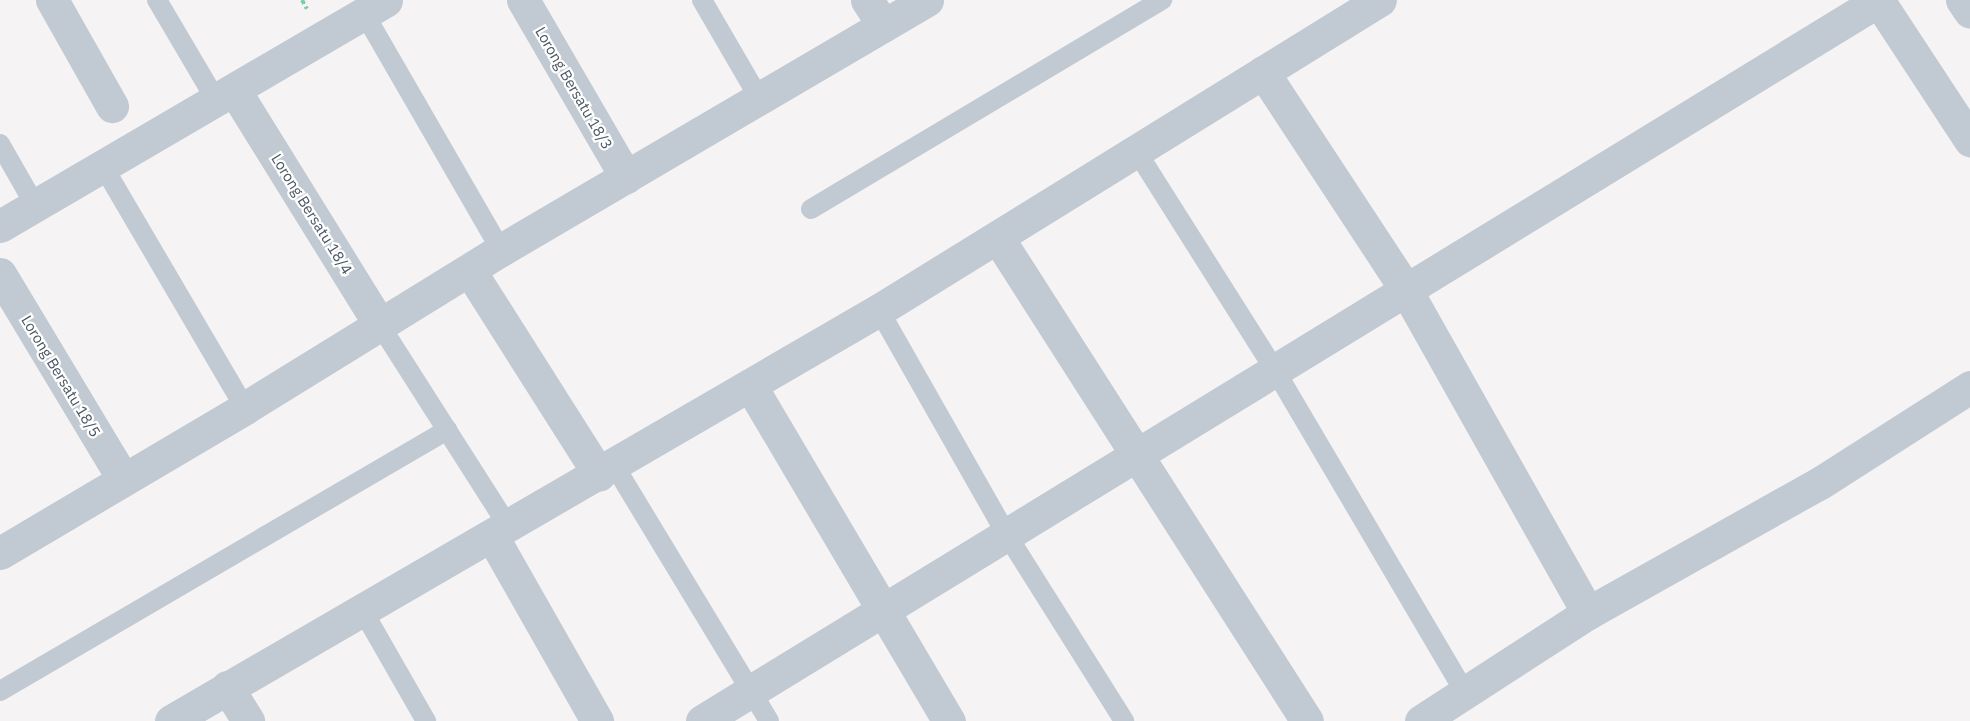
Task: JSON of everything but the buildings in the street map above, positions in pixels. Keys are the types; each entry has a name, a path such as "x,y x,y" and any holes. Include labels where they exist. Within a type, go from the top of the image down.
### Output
{"street":[{"path":"52,0 112,106"},
{"name":"Lorong Bersatu 18/3","path":"523,0 626,177"},
{"path":"0,553 246,408 501,250 759,98 875,13 927,0"},
{"path":"171,721 879,310 1380,0"},
{"path":"702,721 1878,0 1970,140"},
{"path":"1962,0 1970,12"},
{"path":"0,226 103,166 229,102 375,6"},
{"path":"1263,72 1406,290 1588,613"},
{"name":"Lorong Bersatu 18/4","path":"229,102 380,325"},
{"path":"998,238 1139,453 1307,721"},
{"path":"470,271 606,470"},
{"name":"Lorong Bersatu 18/5","path":"0,274 123,479"},
{"path":"750,385 948,721"},
{"path":"1421,721 1588,613 1820,483 1970,387"},
{"path":"500,531 597,721"},
{"path":"227,687 248,721"}],"lane":[{"path":"157,0 229,102"},
{"path":"702,0 759,98"},
{"path":"811,209 1162,0"},
{"path":"375,6 501,250"},
{"path":"0,144 35,205"},
{"path":"1137,152 1275,370 1465,693"},
{"path":"103,166 246,408"},
{"path":"879,310 1007,534 1124,721"},
{"path":"380,325 447,430 500,531"},
{"path":"0,691 447,430"},
{"path":"606,470 768,721"},
{"path":"363,610 426,721"}]}
